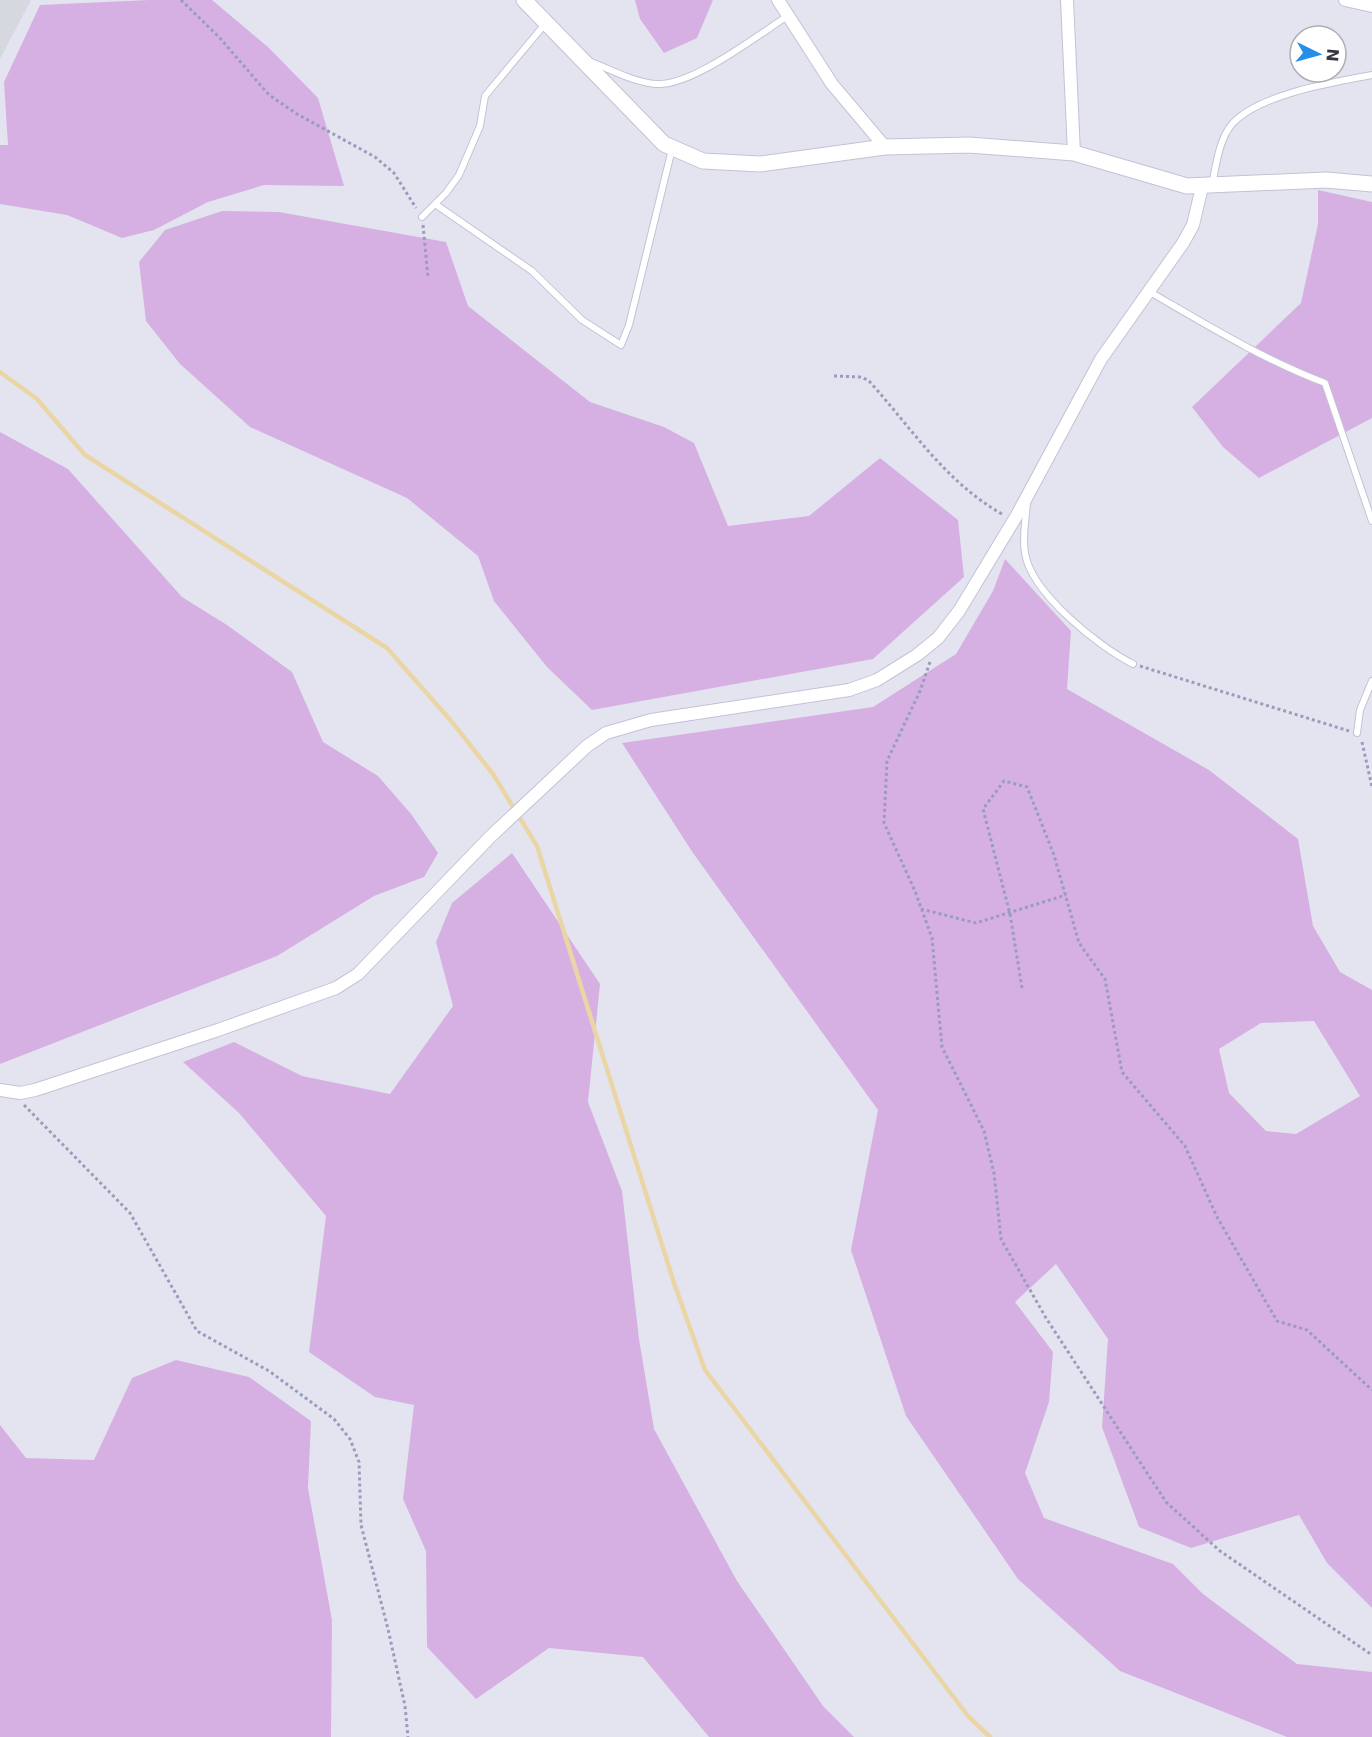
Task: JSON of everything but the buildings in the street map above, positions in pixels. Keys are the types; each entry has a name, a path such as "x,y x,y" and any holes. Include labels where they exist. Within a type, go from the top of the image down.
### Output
{"street":[{"path":"524,0 664,144 704,161 735,165 759,164 885,147 969,145 1074,153 1186,186 1326,180 1372,184"},
{"path":"778,0 832,84 885,147"},
{"path":"1067,0 1074,153"},
{"path":"1348,0 1372,6"},
{"path":"0,1090 20,1092 218,1030 336,988 358,974 490,837 587,746 606,733 651,720 849,690 877,680 938,638 959,611 1027,496 1101,359 1150,292 1193,225 1207,186"}],"lane":[{"path":"578,57 634,79 658,84 686,80 789,15"},
{"path":"422,217 459,176 480,126 485,96 546,24"},
{"path":"1207,186 1232,124 1263,103 1337,80 1372,75"},
{"path":"435,204 531,271 582,320 621,345 629,324 672,148"},
{"path":"1150,292 1292,370 1326,383 1372,521"},
{"path":"1027,496 1025,554 1034,576 1084,633 1112,653 1133,664"},
{"path":"1356,733 1360,710 1372,681"}],"path":[{"path":"180,0 219,37 270,95 297,114 375,157 394,173 422,217 428,277"},
{"path":"834,376 860,377 868,380 942,469 987,505 1012,520"},
{"path":"938,638 920,691 887,761 884,823 932,938 942,1047 984,1131 994,1173 1001,1239 1046,1317 1166,1502 1220,1551 1372,1655"},
{"path":"1133,664 1356,733 1362,739 1372,787"},
{"path":"1022,988 1010,914 983,809 1004,781 1027,787 1054,855 1079,943 1105,979 1122,1072 1185,1146 1217,1217 1277,1321 1307,1330 1372,1390"},
{"path":"921,909 976,923 1066,895"},
{"path":"20,1092 29,1114 130,1213 197,1331 268,1371 334,1419 350,1439 359,1462 361,1525 388,1629 405,1706 408,1737"}],"shaded area":[{"path":"0,0 31,0 0,59"},
{"path":"149,0 212,0 269,48 318,98 344,186 264,185 208,202 154,230 122,238 67,215 0,204 0,145 8,145 4,82 40,5"},
{"path":"635,0 713,0 697,38 664,53 640,19"},
{"path":"1318,190 1372,202 1372,418 1259,478 1223,447 1192,407 1301,303 1318,224"},
{"path":"222,211 279,212 446,242 468,306 590,402 664,427 694,443 728,526 809,516 880,458 958,520 964,577 873,659 592,710 547,667 494,601 478,556 407,498 250,427 180,364 146,321 139,262 165,230"},
{"path":"0,432 68,469 182,597 227,625 292,672 323,742 378,776 411,814 438,853 424,877 374,896 277,956 0,1064"},
{"path":"1005,559 1071,631 1067,689 1209,770 1298,839 1313,926 1340,972 1372,990 1372,1608 1327,1563 1299,1515 1191,1548 1139,1527 1102,1427 1108,1339 1056,1264 1015,1302 1053,1352 1049,1402 1025,1473 1044,1518 1173,1564 1203,1594 1297,1664 1372,1672 1372,1737 1287,1737 1120,1671 1018,1579 906,1416 851,1250 878,1110 693,853 622,743 873,707 956,654 993,591","holes":["1314,1021 1360,1096 1296,1134 1266,1131 1229,1093 1219,1049 1261,1023"]},
{"path":"512,853 600,984 588,1102 622,1191 639,1339 654,1429 737,1581 823,1706 854,1737 709,1737 643,1657 549,1648 476,1699 427,1647 426,1551 403,1499 414,1405 375,1397 309,1352 326,1216 239,1113 183,1062 234,1042 302,1076 390,1094 453,1006 436,942 452,903"},
{"path":"176,1360 249,1377 311,1421 308,1488 332,1620 331,1737 0,1737 0,1425 26,1458 94,1460 132,1378"}],"waterway":[{"path":"0,372 37,399 85,455 387,648 452,722 493,774 537,846 674,1283 705,1370 968,1716 990,1737"}]}
